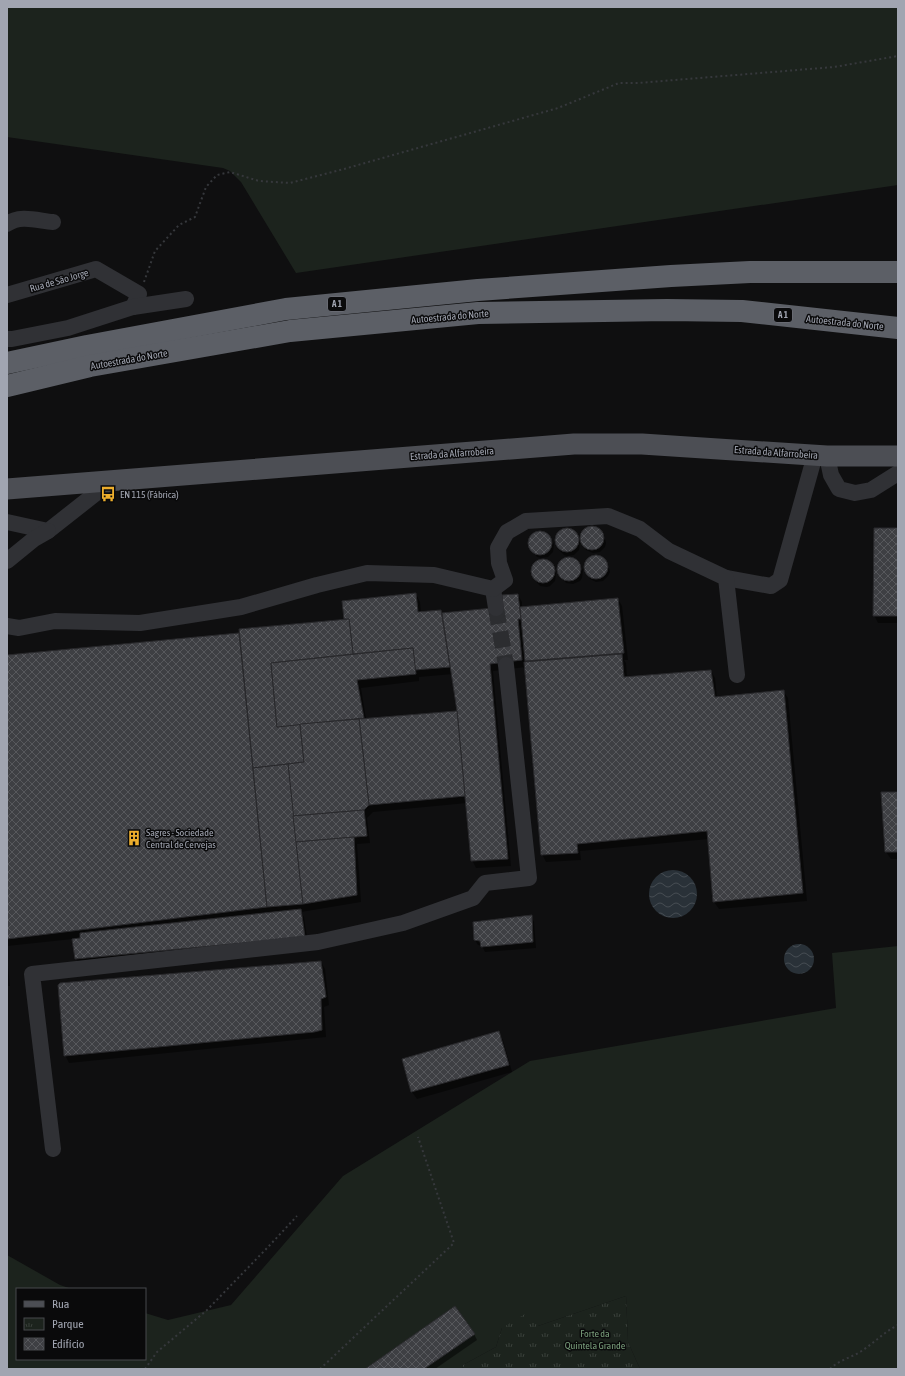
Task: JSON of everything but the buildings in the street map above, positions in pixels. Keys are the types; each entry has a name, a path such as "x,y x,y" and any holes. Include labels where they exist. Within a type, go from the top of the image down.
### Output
{"highway":[{"name":"Autoestrada do Norte","path":"7,363 87,346 286,309 478,290 671,276 750,272 898,272"},
{"name":"Autoestrada do Norte","path":"7,386 90,366 290,331 478,313 667,310 742,311 898,328"}],"main road":[{"name":"Estrada da Alfarrobeira","path":"7,489 114,479 574,444 642,444 821,455 898,456"}],"street":[{"path":"7,224 12,220 25,219 53,222"},
{"name":"Rua de São Jorge","path":"7,295 96,269 136,301"},
{"path":"7,339 68,328 136,301 186,299"},
{"path":"821,455 839,489 855,493 871,490 898,473"},
{"path":"493,589 505,580 499,563 498,548 507,532 526,521 608,516 640,529 669,551 726,578 771,586 780,580 821,455"},
{"path":"7,561 114,479"},
{"path":"7,522 48,531"},
{"path":"7,626 19,628 55,621 140,623 241,607 317,585 366,573 434,575 493,589"},
{"path":"726,578 737,675"},
{"path":"493,589 496,608"},
{"path":"53,1149 32,974 318,942 403,923 474,898 485,883 529,878 506,665"}],"path":[{"path":"136,301 155,251 179,225 195,217 206,187 217,175 230,172 259,182 290,182 344,169 558,108 619,83 638,83 834,67 898,56"},
{"path":"320,1369 454,1243 418,1137"},
{"path":"145,1369 157,1352 207,1310 297,1216"},
{"path":"830,1369 846,1358 860,1352 898,1325"}],"green space":[{"path":"7,7 898,7 898,185 296,273 241,182 230,171 223,168 7,137"},
{"path":"898,946 898,1369 640,1369 628,1342 626,1296 538,1326 502,1328 496,1347 463,1365 462,1369 7,1369 7,1255 60,1285 69,1288 16,1288 16,1360 146,1360 146,1313 168,1320 231,1305 343,1176 530,1061 836,1008 832,953"},
{"name":"Forte da Quintela Grande","path":"626,1296 628,1342 640,1369 462,1369 463,1365 496,1347 502,1328 525,1314 538,1326"}],"water":[{"path":"673,870 682,872 690,877 695,885 697,894 695,903 690,911 682,916 673,918 664,916 656,911 651,903 649,894 651,885 656,877 664,872"},
{"path":"799,944 810,948 814,959 810,970 799,974 788,970 784,959 788,948"}],"tunnel":[{"path":"496,608 506,665"}],"place":[{"name":"EN 115 (Fábrica)","path":"108,494"},
{"name":"Sagres - Sociedade Central de Cervejas","path":"134,838"}]}
